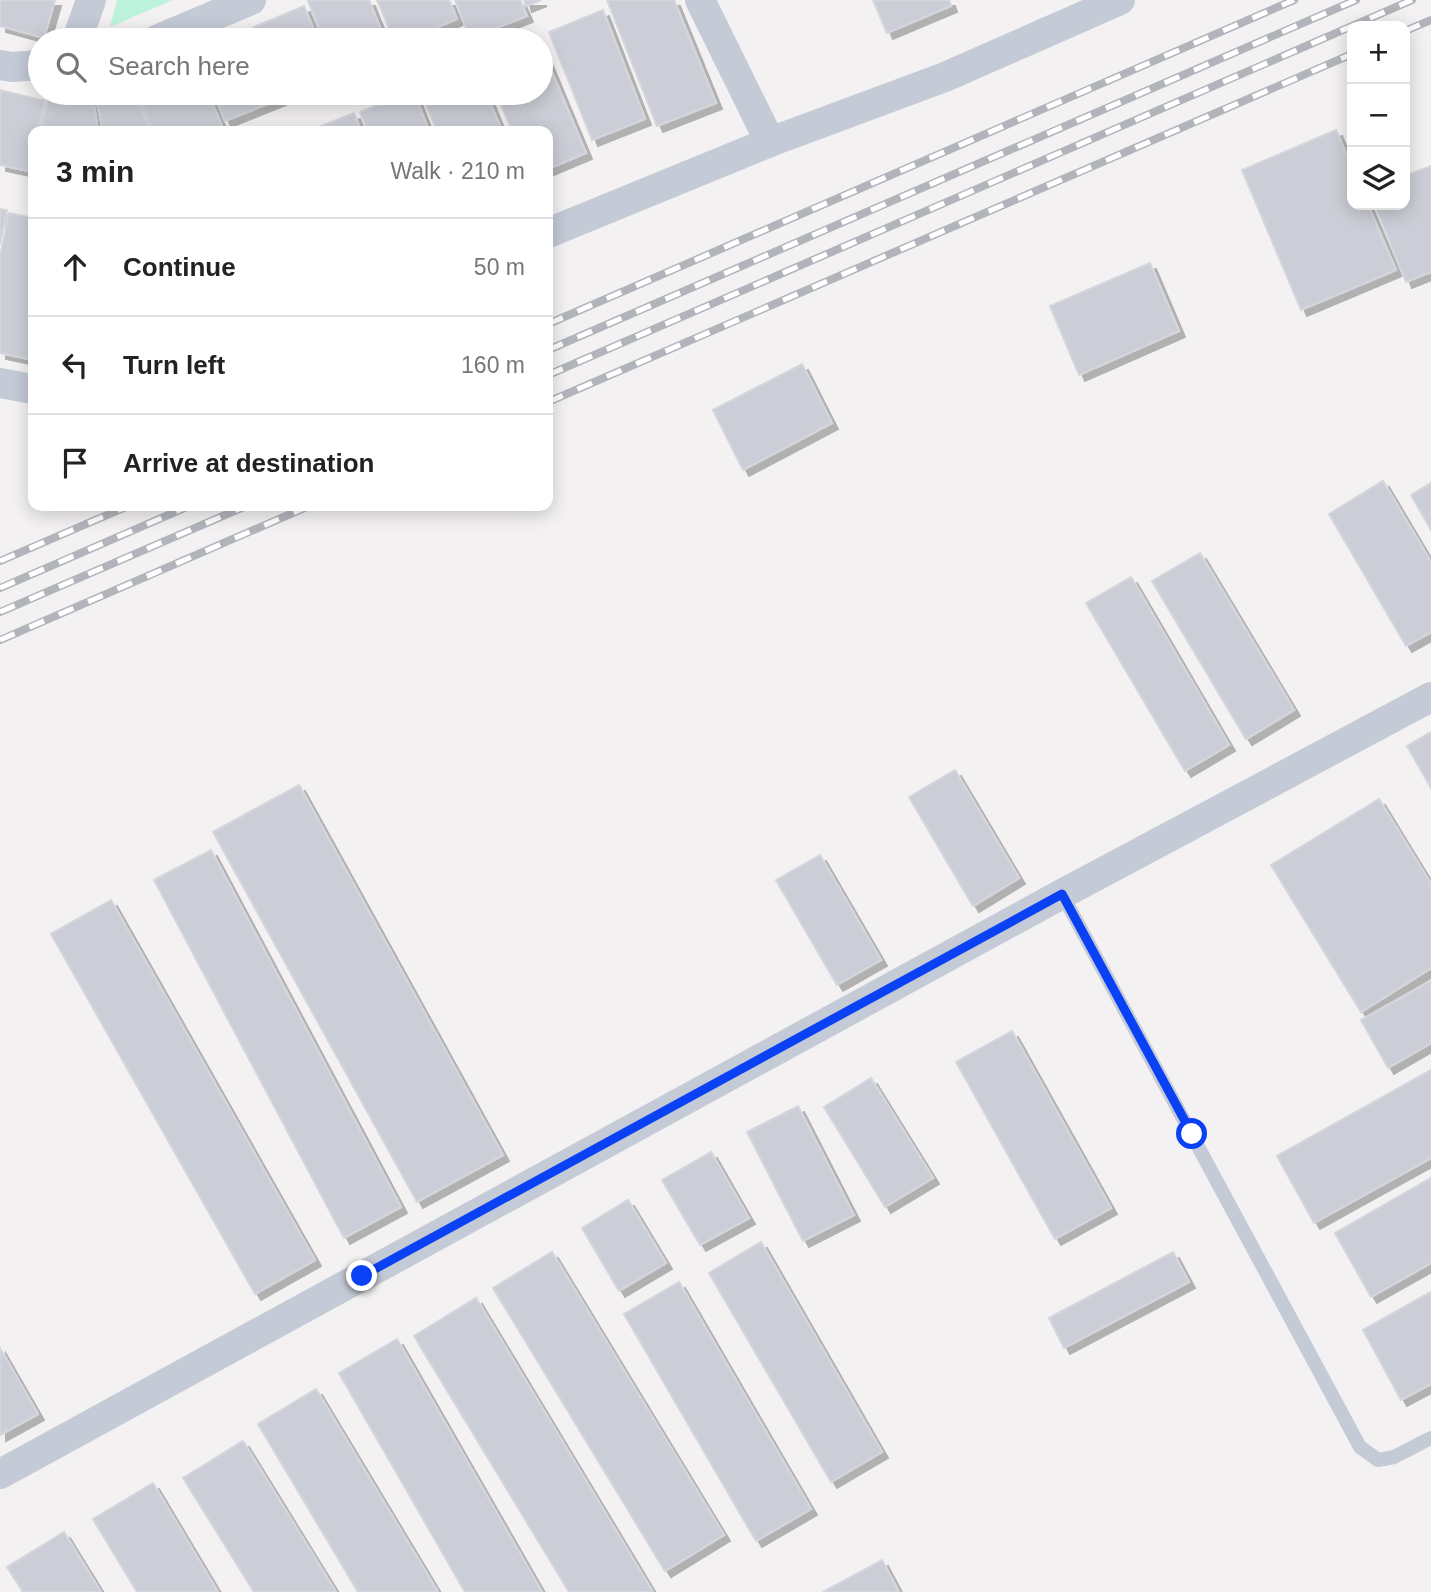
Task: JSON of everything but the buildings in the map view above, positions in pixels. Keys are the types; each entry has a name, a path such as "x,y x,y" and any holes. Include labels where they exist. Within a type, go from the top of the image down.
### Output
{"street":[{"path":"81,28 91,0"},
{"path":"184,28 251,0"},
{"path":"700,0 770,142"},
{"path":"553,231 770,142 945,77 1103,4"},
{"path":"0,65 28,66"},
{"path":"0,383 28,388"},
{"path":"0,1474 1062,894 1431,697"}],"lane":[{"path":"1062,894 1360,1447 1378,1460 1402,1454 1431,1438"}],"green space":[{"path":"117,0 173,0 110,27"}],"railway":[{"path":"553,322 1294,0"},
{"path":"553,348 1356,0"},
{"path":"553,373 1412,0"},
{"path":"1410,29 1431,20"},
{"path":"553,400 1347,56"},
{"path":"0,561 116,511"},
{"path":"0,588 177,511"},
{"path":"0,612 234,511"},
{"path":"0,640 297,511"}],"route":[{"path":"362,1276 1062,894 1192,1134"}]}
